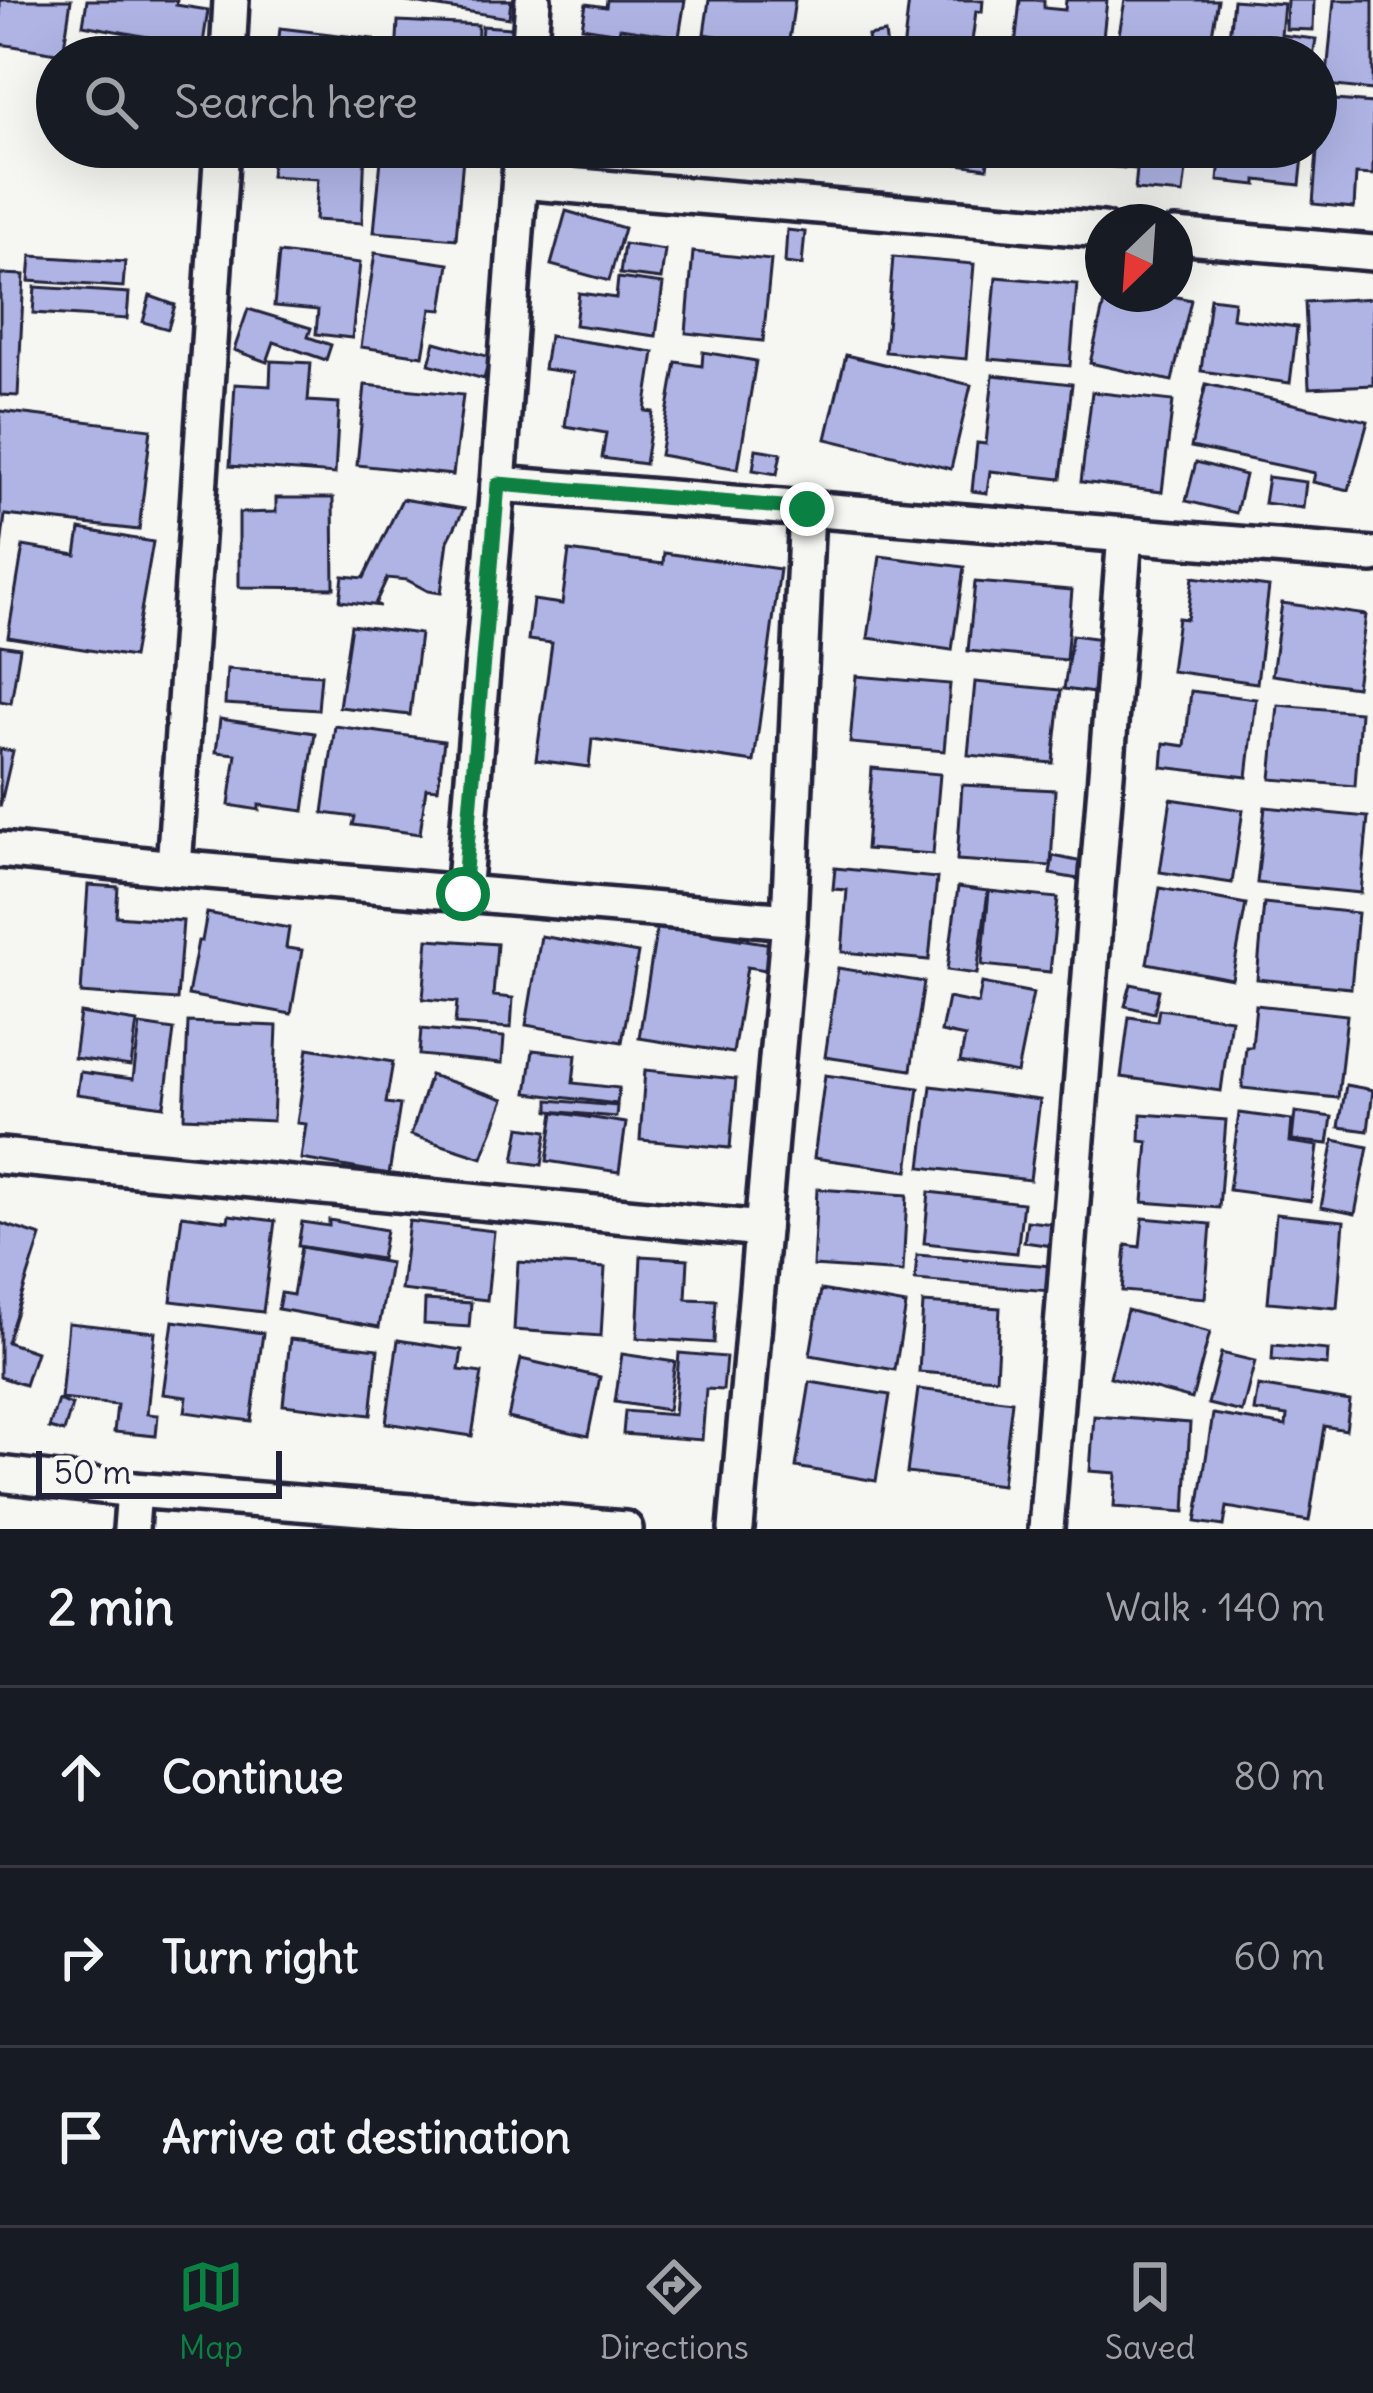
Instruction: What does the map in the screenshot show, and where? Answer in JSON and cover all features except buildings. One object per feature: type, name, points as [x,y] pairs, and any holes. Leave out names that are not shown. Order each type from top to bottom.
[{"type":"street","points":[[228,36],[231,0]]},
{"type":"street","points":[[530,36],[533,0]]},
{"type":"street","points":[[174,868],[221,168]]},
{"type":"street","points":[[463,894],[521,168]]},
{"type":"street","points":[[520,181],[1085,228]]},
{"type":"street","points":[[1193,238],[1373,253]]},
{"type":"street","points":[[498,484],[1373,555]]},
{"type":"street","points":[[736,1529],[789,921],[807,509]]},
{"type":"street","points":[[1046,1529],[1125,535]]},
{"type":"street","points":[[0,850],[789,921]]},
{"type":"street","points":[[0,1156],[762,1229]]},
{"type":"street","points":[[0,1474],[409,1520],[625,1529]]},
{"type":"street","points":[[131,1529],[134,1490]]},
{"type":"route","points":[[463,894],[498,484],[807,509]]}]
